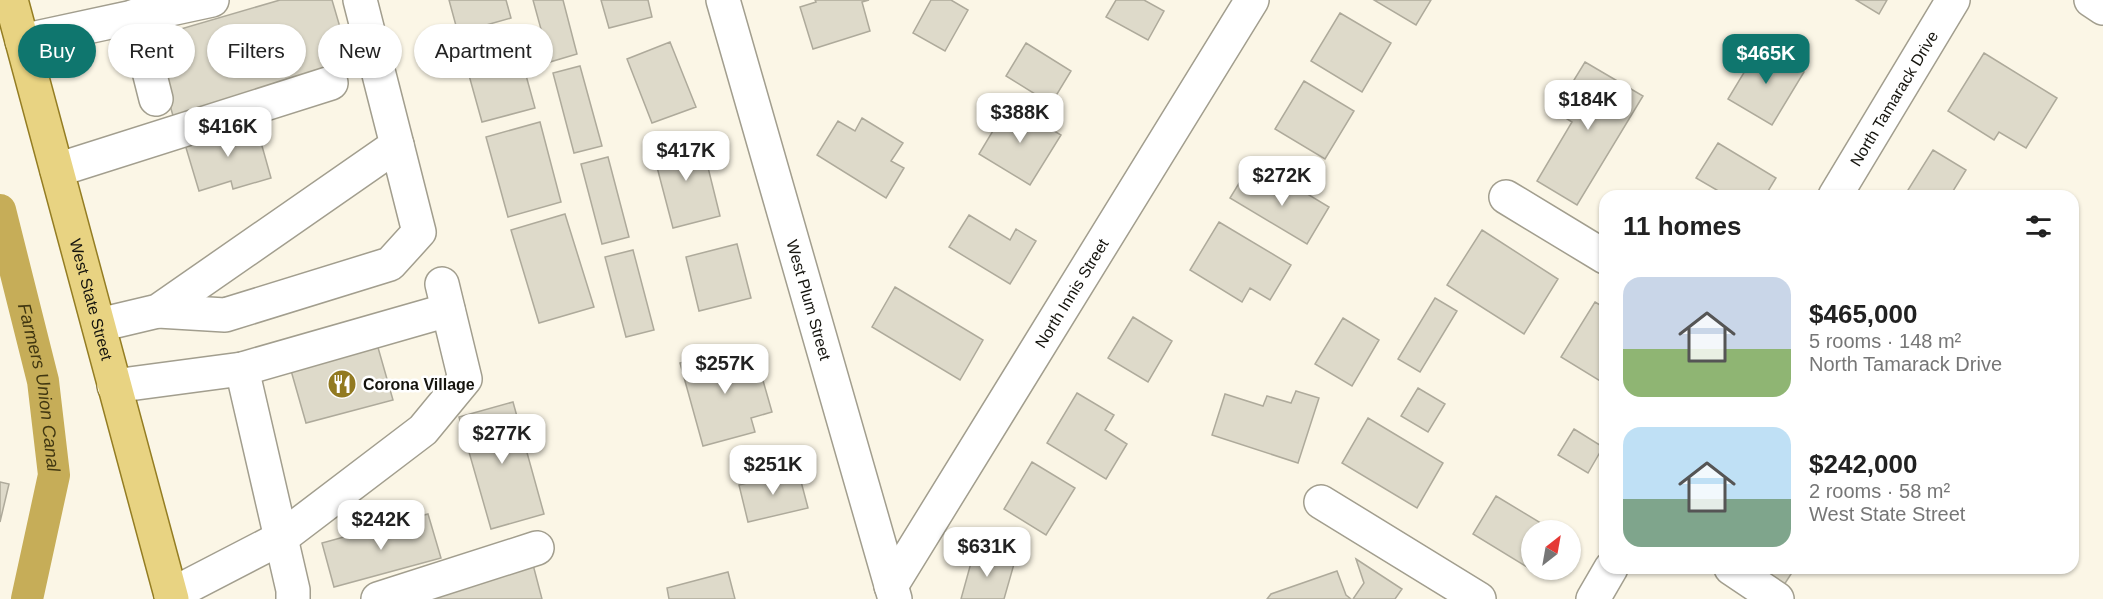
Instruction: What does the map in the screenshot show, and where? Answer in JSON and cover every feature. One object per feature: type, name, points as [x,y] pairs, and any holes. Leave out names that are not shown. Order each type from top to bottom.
[{"type":"main road","name":"West State Street","points":[[11,0],[18,26]]},
{"type":"main road","name":"West State Street","points":[[32,78],[172,597]]},
{"type":"street","points":[[96,25],[212,0]]},
{"type":"street","points":[[99,325],[158,311],[225,315],[390,264],[419,232],[360,0]]},
{"type":"street","name":"West Plum Street","points":[[723,0],[893,592]]},
{"type":"street","name":"North Innis Street","points":[[893,592],[1252,0]]},
{"type":"street","name":"North Tamarack Drive","points":[[1839,190],[1953,0]]},
{"type":"street","points":[[2091,0],[2103,8]]},
{"type":"street","points":[[135,16],[156,99]]},
{"type":"street","points":[[57,170],[332,83]]},
{"type":"street","points":[[158,311],[397,145]]},
{"type":"street","points":[[1506,197],[1599,253]]},
{"type":"street","points":[[114,386],[242,369],[445,297],[465,379],[423,430],[281,538],[172,597]]},
{"type":"street","points":[[242,369],[293,599]]},
{"type":"street","points":[[1321,502],[1479,599]]},
{"type":"street","points":[[378,599],[537,548]]},
{"type":"street","points":[[1593,599],[1608,574]]},
{"type":"street","points":[[1740,574],[1777,599]]},
{"type":"building","points":[[280,0],[332,0],[339,24],[318,24],[318,78],[174,119],[162,78],[195,78],[195,25]]},
{"type":"building","points":[[449,0],[506,0],[511,18],[490,24],[456,24]]},
{"type":"building","points":[[533,0],[563,0],[577,54],[553,61],[553,24],[540,24]]},
{"type":"building","points":[[601,0],[648,0],[652,17],[609,28]]},
{"type":"building","points":[[815,0],[869,0],[862,2],[870,31],[813,49],[800,7],[816,2]]},
{"type":"building","points":[[931,0],[951,0],[968,10],[945,51],[913,33]]},
{"type":"building","points":[[1116,0],[1144,0],[1164,11],[1148,40],[1106,17]]},
{"type":"building","points":[[1374,0],[1431,0],[1416,25]]},
{"type":"building","points":[[1856,0],[1887,0],[1879,14]]},
{"type":"building","points":[[1340,13],[1391,43],[1362,92],[1311,61]]},
{"type":"building","points":[[670,42],[696,107],[652,123],[627,59]]},
{"type":"building","points":[[1026,43],[1071,71],[1051,104],[1006,76]]},
{"type":"building","points":[[1760,46],[1804,72],[1772,125],[1728,99]]},
{"type":"building","points":[[1984,53],[2057,98],[2026,148],[1999,132],[1994,140],[1948,111]]},
{"type":"building","points":[[1585,62],[1643,96],[1577,205],[1537,181],[1572,122],[1555,111]]},
{"type":"building","points":[[580,66],[602,146],[574,153],[553,73]]},
{"type":"building","points":[[470,78],[527,78],[535,108],[482,122]]},
{"type":"building","points":[[1304,81],[1354,111],[1325,159],[1275,129]]},
{"type":"building","points":[[1009,104],[1061,135],[1030,185],[979,154]]},
{"type":"building","points":[[862,118],[903,143],[891,161],[904,168],[886,198],[817,155],[838,121],[855,131]]},
{"type":"building","points":[[255,121],[271,178],[233,189],[231,181],[199,191],[184,141]]},
{"type":"building","points":[[540,122],[561,202],[508,217],[486,137]]},
{"type":"building","points":[[700,135],[720,216],[673,228],[652,148]]},
{"type":"building","points":[[1718,143],[1776,178],[1769,190],[1717,190],[1696,178]]},
{"type":"building","points":[[1933,150],[1966,170],[1954,190],[1908,190]]},
{"type":"building","points":[[608,157],[629,237],[602,244],[581,164]]},
{"type":"building","points":[[1244,175],[1273,192],[1281,178],[1329,207],[1307,244],[1230,198]]},
{"type":"building","points":[[565,214],[594,307],[539,323],[511,230]]},
{"type":"building","points":[[969,215],[1010,240],[1016,229],[1036,241],[1010,284],[949,247]]},
{"type":"building","points":[[1219,222],[1291,265],[1270,300],[1250,288],[1242,302],[1190,270]]},
{"type":"building","points":[[1482,230],[1558,279],[1524,334],[1447,285]]},
{"type":"building","points":[[737,244],[751,298],[699,311],[686,257]]},
{"type":"building","points":[[633,250],[654,330],[626,337],[605,257]]},
{"type":"building","points":[[895,287],[983,340],[960,380],[872,327]]},
{"type":"building","points":[[1435,298],[1457,311],[1420,372],[1398,359]]},
{"type":"building","points":[[1595,302],[1599,304],[1599,380],[1561,357]]},
{"type":"building","points":[[1133,317],[1172,341],[1148,382],[1108,358]]},
{"type":"building","points":[[1343,318],[1379,340],[1352,386],[1315,364]]},
{"type":"building","name":"Corona Village","points":[[377,344],[393,400],[306,423],[290,367]]},
{"type":"building","points":[[731,349],[735,363],[756,356],[772,412],[751,418],[755,432],[703,446],[680,363]]},
{"type":"building","points":[[1418,388],[1445,404],[1428,432],[1401,416]]},
{"type":"building","points":[[1296,391],[1319,398],[1298,463],[1212,435],[1225,394],[1263,406],[1267,396],[1291,403]]},
{"type":"building","points":[[1077,393],[1114,415],[1105,430],[1127,444],[1106,479],[1047,443]]},
{"type":"building","points":[[513,402],[544,514],[491,529],[459,417]]},
{"type":"building","points":[[1368,418],[1443,463],[1417,508],[1342,463]]},
{"type":"building","points":[[1574,429],[1599,445],[1599,454],[1588,473],[1558,455]]},
{"type":"building","points":[[1032,462],[1075,488],[1046,535],[1004,509]]},
{"type":"building","points":[[798,470],[808,508],[748,522],[739,485]]},
{"type":"building","points":[[0,482],[9,484],[0,522]]},
{"type":"building","points":[[1496,496],[1536,520],[1521,520],[1521,563],[1473,534]]},
{"type":"building","points":[[428,514],[441,558],[334,587],[322,543]]},
{"type":"building","points":[[974,552],[1014,564],[1004,599],[961,599]]},
{"type":"building","points":[[531,557],[542,599],[392,599]]},
{"type":"building","points":[[1356,559],[1402,589],[1395,599],[1353,599],[1364,583]]},
{"type":"building","points":[[1337,571],[1346,595],[1351,599],[1267,599],[1271,594]]},
{"type":"building","points":[[728,572],[735,599],[669,599],[667,588]]},
{"type":"building","points":[[1760,574],[1791,574],[1782,588]]},
{"type":"waterway","name":"Farmers Union Canal","points":[[0,210],[43,381],[54,475],[27,599]]},
{"type":"place","name":"Corona Village","points":[[342,384]]}]
